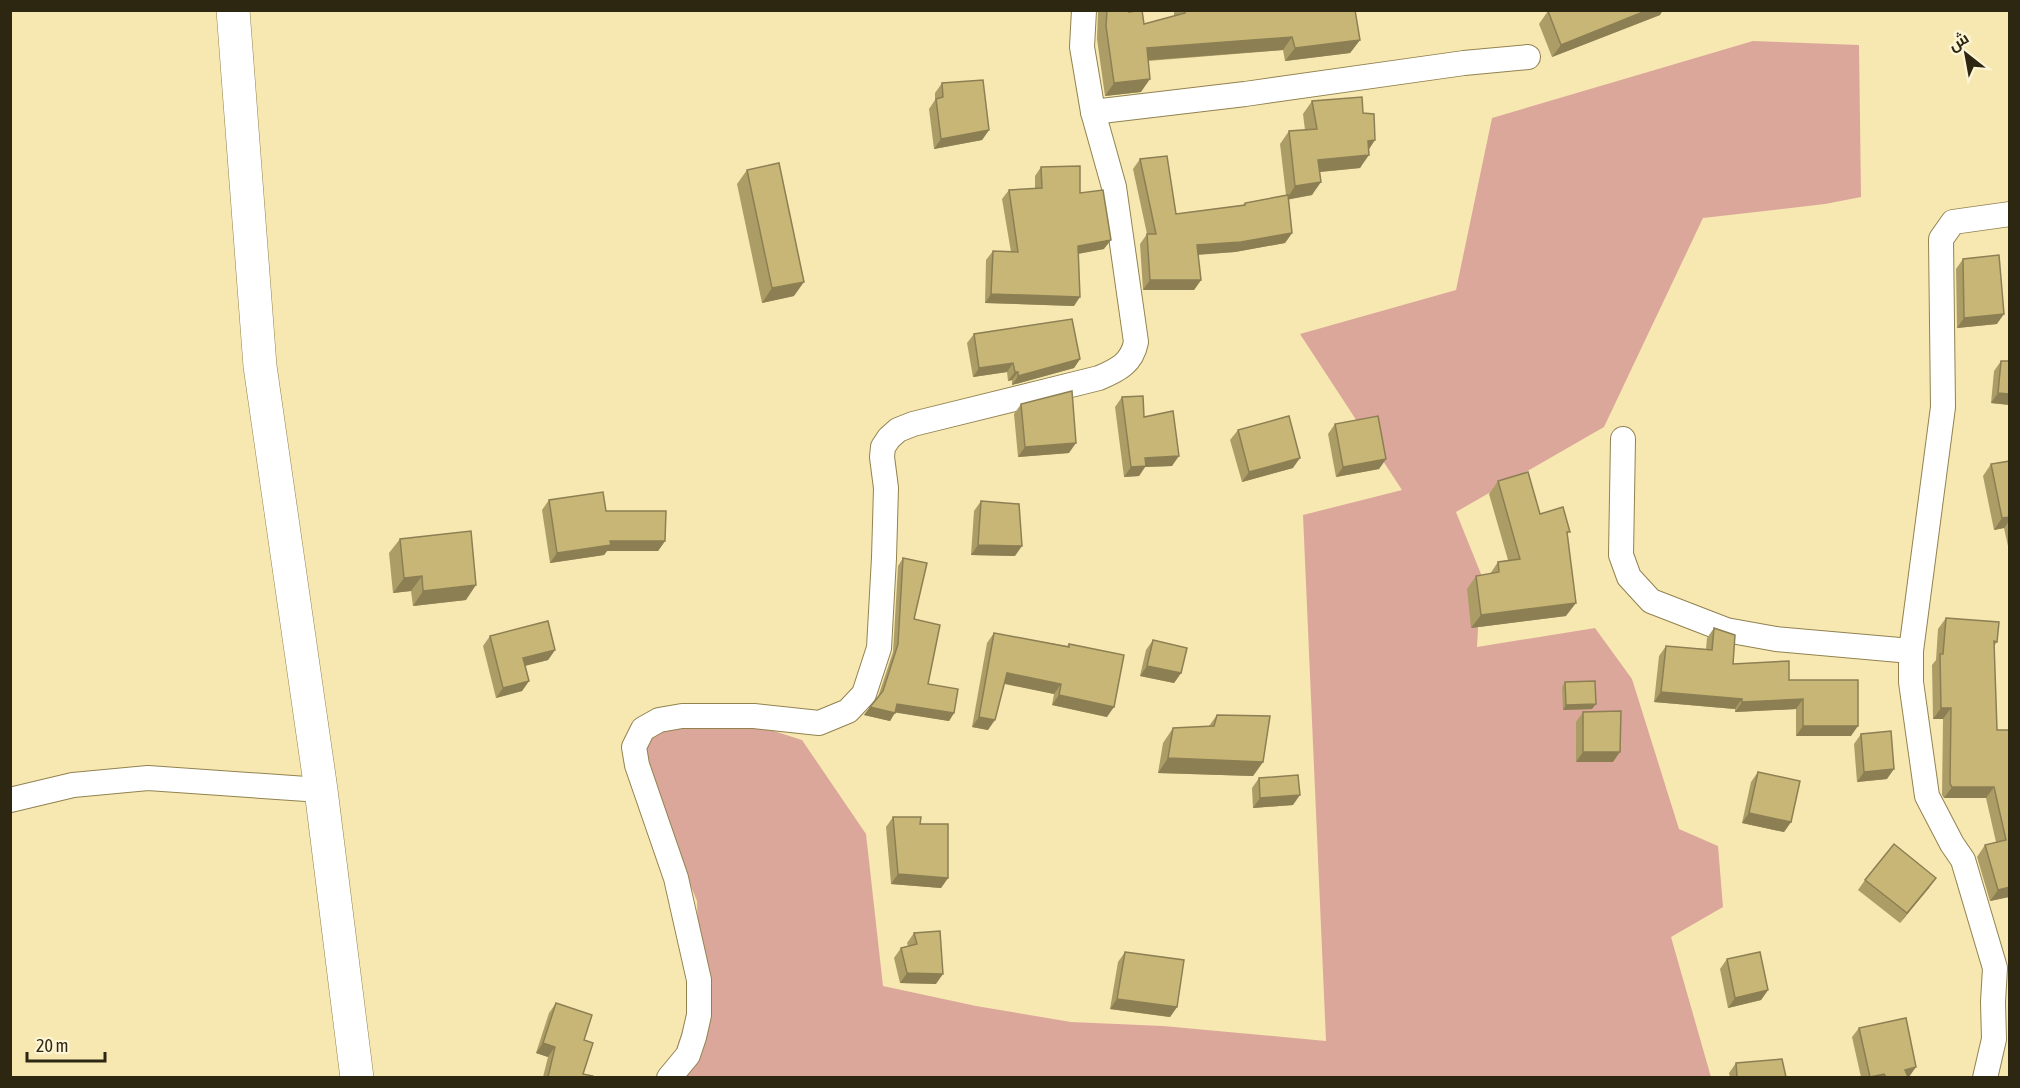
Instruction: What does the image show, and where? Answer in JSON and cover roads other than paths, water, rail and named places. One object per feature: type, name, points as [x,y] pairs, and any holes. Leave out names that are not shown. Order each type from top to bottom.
[{"type":"street","points":[[232,10],[260,366],[321,790],[357,1077]]},
{"type":"street","points":[[669,1077],[688,1055],[694,1037],[699,1015],[699,980],[676,878],[637,765],[634,747],[643,729],[659,720],[682,716],[754,716],[819,723],[848,711],[864,694],[879,648],[886,488],[882,457],[889,438],[898,430],[913,424],[1099,378],[1114,372],[1133,355],[1136,342],[1114,187],[1093,112],[1082,47],[1084,10]]},
{"type":"street","points":[[1093,112],[1245,94],[1464,63],[1528,57]]},
{"type":"street","points":[[1985,1077],[1994,1039],[1995,968],[1963,860],[1927,796],[1911,682],[1911,651],[1943,407],[1941,239],[1953,222],[2010,214]]},
{"type":"street","points":[[1623,440],[1621,555],[1629,577],[1651,601],[1716,626],[1776,639],[1911,651]]},
{"type":"street","points":[[10,800],[73,785],[148,778],[321,790]]}]
